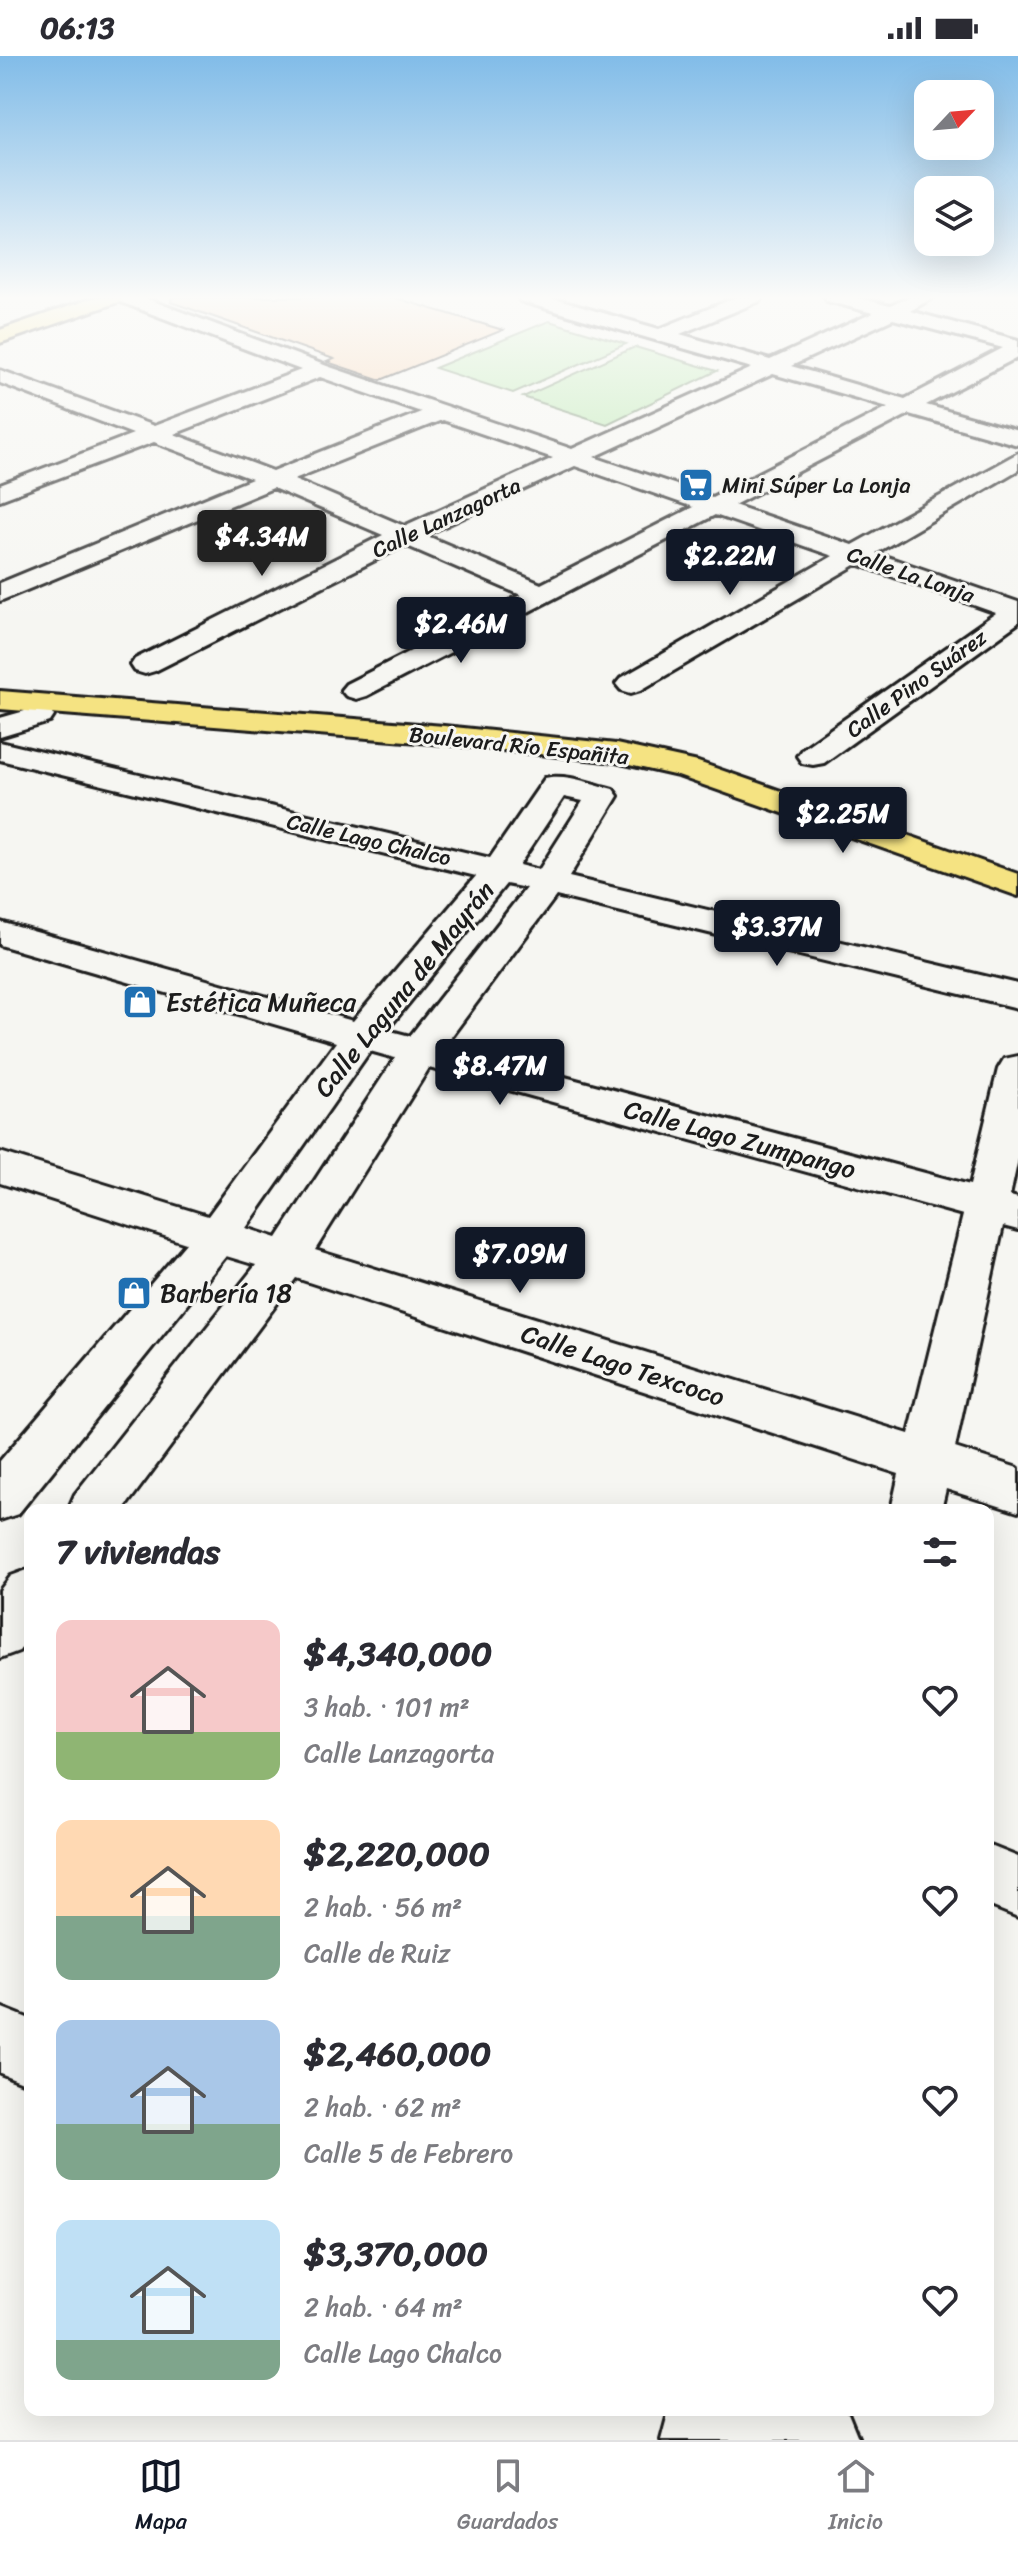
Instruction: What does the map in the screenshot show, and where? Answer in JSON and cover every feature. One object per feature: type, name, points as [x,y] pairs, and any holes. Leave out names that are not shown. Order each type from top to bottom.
[{"type":"main road","name":"Boulevard Río Españita","points":[[0,679],[633,732],[1018,856]]},
{"type":"main road","name":"Boulevard Río Españita","points":[[0,700],[444,735],[616,753],[687,769],[1018,886]]},
{"type":"street","points":[[87,408],[273,479],[542,594]]},
{"type":"street","points":[[0,493],[216,408]]},
{"type":"street","name":"Calle La Lonja","points":[[431,408],[1018,610]]},
{"type":"street","name":"Calle Lanzagorta","points":[[145,665],[402,536],[681,408]]},
{"type":"street","points":[[356,690],[903,408]]},
{"type":"street","points":[[915,408],[1018,438]]},
{"type":"street","points":[[0,593],[442,412]]},
{"type":"street","points":[[631,684],[1018,460]]},
{"type":"street","name":"Calle Pino Suárez","points":[[813,756],[1018,610]]},
{"type":"street","points":[[0,728],[39,716]]},
{"type":"street","name":"Calle Lago Chalco","points":[[0,751],[1018,996]]},
{"type":"street","name":"Calle Laguna de Mayrán","points":[[0,1498],[217,1236],[361,1036],[499,870],[556,785],[602,796],[549,882],[419,1052],[287,1258],[98,1504]]},
{"type":"street","name":"Calle Lago Zumpango","points":[[0,933],[361,1036],[1002,1210]]},
{"type":"street","points":[[917,1504],[927,1461],[1002,1210],[1018,1069]]},
{"type":"street","name":"Calle Lago Texcoco","points":[[0,1167],[1018,1490]]},
{"type":"street","points":[[0,1498],[24,1507]]},
{"type":"street","points":[[0,1633],[24,1601]]},
{"type":"street","points":[[994,1877],[1018,1887]]},
{"type":"street","points":[[0,2039],[24,2050]]},
{"type":"street","points":[[699,2440],[705,2416]]},
{"type":"street","points":[[771,2416],[821,2440]]},
{"type":"green space","points":[[558,408],[640,408],[607,424]]},
{"type":"place","name":"Mini Súper La Lonja","points":[[696,485]]},
{"type":"place","name":"Estética Muñeca","points":[[140,1002]]},
{"type":"place","name":"Barbería 18","points":[[134,1293]]}]
